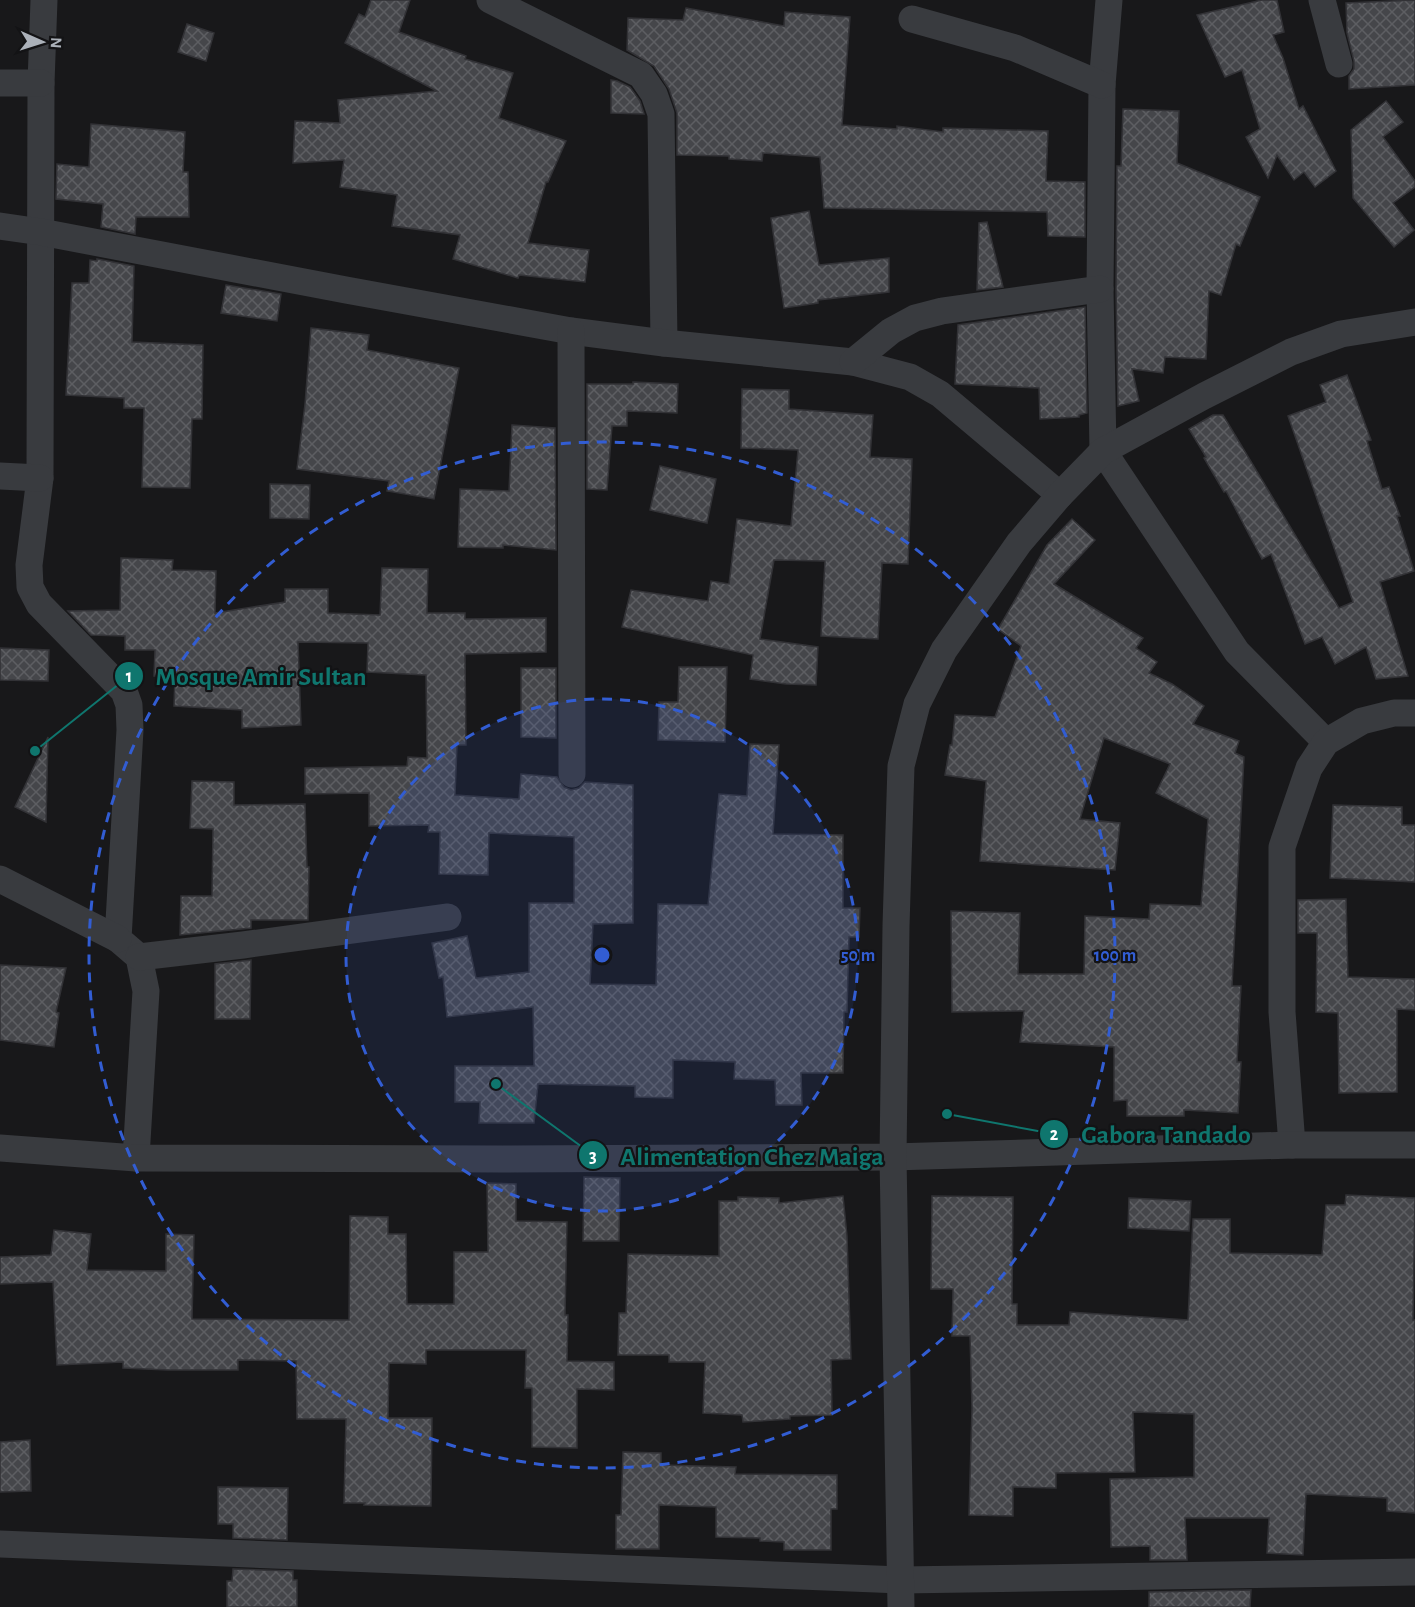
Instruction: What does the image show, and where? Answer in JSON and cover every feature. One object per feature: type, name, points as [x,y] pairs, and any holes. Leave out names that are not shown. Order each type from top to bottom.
[{"type":"street","points":[[44,0],[40,478],[29,565],[30,587],[39,604],[124,691],[129,705],[130,730],[118,939]]},
{"type":"street","points":[[490,0],[640,75],[654,94],[661,114],[664,343]]},
{"type":"street","points":[[1109,0],[1102,85],[1100,289],[1103,451],[1237,652],[1326,742]]},
{"type":"street","points":[[1322,0],[1339,63]]},
{"type":"street","points":[[912,19],[1015,48],[1102,85]]},
{"type":"street","points":[[0,83],[42,83]]},
{"type":"street","points":[[0,226],[571,331],[853,362],[910,377],[940,394],[1060,495]]},
{"type":"street","points":[[853,362],[891,331],[915,318],[942,311],[1100,289]]},
{"type":"street","points":[[901,1607],[893,1157],[896,926],[901,766],[916,704],[944,650],[1019,543],[1060,495],[1103,451],[1291,352],[1341,334],[1415,322]]},
{"type":"street","points":[[571,331],[572,774]]},
{"type":"street","points":[[0,476],[40,478]]},
{"type":"street","points":[[1292,1145],[1281,1012],[1282,847],[1309,768],[1326,742],[1362,721],[1394,713],[1415,713]]},
{"type":"street","points":[[0,879],[118,939],[139,957],[146,991],[136,1158]]},
{"type":"street","points":[[139,957],[448,917]]},
{"type":"street","points":[[0,1148],[136,1158],[893,1157],[1292,1145],[1415,1145]]},
{"type":"street","points":[[0,1544],[901,1580],[1415,1572]]},
{"type":"building","points":[[371,0],[410,0],[399,32],[466,56],[465,59],[513,73],[499,118],[566,141],[546,182],[528,243],[589,250],[585,282],[519,275],[518,278],[453,259],[460,235],[392,226],[397,195],[340,187],[344,160],[293,163],[295,121],[340,123],[338,100],[437,91],[345,43],[359,14],[365,17]]},
{"type":"building","points":[[1262,0],[1277,0],[1284,32],[1273,35],[1283,58],[1299,109],[1303,106],[1336,171],[1315,187],[1304,172],[1294,180],[1277,155],[1268,178],[1246,137],[1260,129],[1242,70],[1225,77],[1197,15]]},
{"type":"building","points":[[1415,0],[1415,85],[1349,89],[1349,76],[1354,69],[1354,61],[1347,33],[1346,3]]},
{"type":"building","points":[[686,8],[784,26],[785,12],[850,17],[842,125],[897,129],[897,126],[943,132],[943,128],[1048,131],[1046,181],[1085,182],[1085,237],[1048,236],[1047,212],[824,208],[820,157],[763,153],[762,161],[729,159],[729,156],[677,155],[677,113],[669,89],[654,66],[627,50],[628,18],[683,20]]},
{"type":"building","points":[[187,24],[214,33],[206,61],[178,52]]},
{"type":"building","points":[[611,80],[630,87],[640,101],[644,114],[611,113]]},
{"type":"building","points":[[1386,101],[1403,122],[1383,137],[1415,181],[1415,187],[1393,203],[1414,230],[1394,247],[1353,198],[1351,130]]},
{"type":"building","points":[[1123,109],[1179,111],[1177,163],[1260,197],[1240,246],[1236,244],[1221,295],[1209,291],[1206,359],[1165,357],[1163,373],[1132,369],[1139,401],[1118,406],[1117,166],[1121,166]]},
{"type":"building","points":[[91,124],[185,132],[183,172],[188,172],[189,217],[136,217],[135,234],[101,227],[103,204],[56,199],[57,164],[89,167]]},
{"type":"building","points":[[809,211],[819,265],[889,258],[889,292],[818,300],[818,303],[784,308],[771,218]]},
{"type":"building","points":[[987,222],[1003,287],[977,290],[979,223]]},
{"type":"building","points":[[97,259],[134,266],[132,342],[203,345],[202,419],[192,419],[190,488],[142,487],[144,408],[124,408],[124,398],[66,395],[72,283],[89,283],[90,260],[97,261]]},
{"type":"building","points":[[226,285],[281,294],[277,321],[221,313]]},
{"type":"building","points":[[1085,307],[1087,413],[1079,417],[1040,419],[1039,388],[955,384],[958,325]]},
{"type":"building","points":[[311,328],[369,335],[367,350],[459,368],[434,499],[387,491],[389,481],[297,469]]},
{"type":"building","points":[[1347,375],[1371,440],[1367,441],[1382,489],[1389,487],[1400,516],[1397,516],[1414,571],[1380,582],[1408,676],[1376,679],[1366,647],[1335,664],[1322,637],[1305,644],[1271,554],[1262,559],[1226,491],[1224,492],[1189,429],[1213,415],[1223,415],[1339,608],[1353,602],[1288,416],[1326,402],[1320,385]]},
{"type":"building","points":[[633,382],[678,384],[677,413],[627,411],[627,426],[612,426],[607,490],[587,489],[587,384],[633,384]]},
{"type":"building","points":[[742,389],[789,390],[789,409],[873,415],[870,457],[912,459],[908,564],[882,563],[878,639],[821,636],[825,561],[774,560],[760,639],[818,647],[816,685],[750,679],[753,655],[622,627],[631,590],[708,601],[711,581],[729,584],[737,519],[791,526],[798,450],[741,448]]},
{"type":"building","points":[[512,425],[555,428],[556,550],[503,545],[503,548],[458,547],[460,489],[509,491]]},
{"type":"building","points":[[660,466],[716,479],[707,523],[650,510]]},
{"type":"building","points":[[270,484],[310,485],[309,519],[270,518]]},
{"type":"building","points":[[1072,519],[1095,540],[1054,584],[1143,638],[1136,648],[1157,662],[1149,673],[1172,684],[1204,706],[1193,724],[1239,741],[1235,753],[1244,757],[1232,986],[1241,986],[1237,1062],[1241,1062],[1238,1113],[1184,1110],[1184,1116],[1127,1116],[1127,1100],[1114,1101],[1114,1047],[1020,1042],[1024,1011],[952,1012],[951,911],[1020,913],[1018,974],[1084,974],[1085,916],[1149,919],[1150,904],[1201,906],[1208,819],[1156,793],[1170,764],[1104,738],[1080,819],[1120,823],[1115,870],[980,861],[986,781],[945,775],[950,745],[952,745],[955,715],[995,717],[1021,646],[998,629],[1047,545]]},
{"type":"building","points":[[121,558],[173,560],[172,570],[216,571],[215,613],[285,602],[285,589],[328,589],[328,613],[380,615],[382,568],[428,569],[427,613],[465,613],[465,619],[546,618],[546,652],[465,654],[466,745],[457,745],[455,795],[519,799],[521,774],[557,777],[564,787],[571,790],[579,788],[585,782],[633,785],[633,923],[593,924],[590,984],[656,985],[658,904],[708,905],[719,794],[747,796],[750,744],[779,745],[773,834],[843,835],[843,908],[860,908],[859,937],[849,937],[843,1073],[801,1073],[802,1105],[776,1105],[775,1080],[734,1079],[735,1062],[673,1060],[673,1098],[635,1097],[635,1086],[538,1084],[534,1123],[479,1123],[480,1102],[455,1102],[455,1066],[534,1066],[533,1007],[447,1017],[443,977],[439,978],[432,943],[467,936],[476,978],[529,972],[529,903],[574,903],[574,837],[489,833],[488,875],[439,874],[440,832],[428,832],[429,825],[369,826],[369,793],[305,794],[305,768],[407,766],[408,757],[427,758],[426,675],[367,672],[368,643],[298,642],[301,725],[242,728],[242,710],[174,706],[175,676],[154,676],[155,650],[125,650],[125,636],[91,635],[68,611],[120,610]]},
{"type":"building","points":[[0,648],[49,650],[48,681],[0,680]]},
{"type":"building","points":[[679,667],[727,667],[725,742],[658,740],[659,702],[678,702]]},
{"type":"building","points":[[521,668],[556,668],[556,738],[521,737]]},
{"type":"building","points":[[48,737],[46,822],[15,807]]},
{"type":"building","points":[[192,781],[234,782],[234,805],[305,804],[307,867],[309,867],[308,920],[251,920],[251,928],[180,935],[181,896],[212,896],[213,829],[190,828]]},
{"type":"building","points":[[1333,805],[1402,807],[1402,825],[1415,825],[1415,882],[1330,878]]},
{"type":"building","points":[[1346,899],[1348,977],[1415,979],[1415,1010],[1397,1009],[1397,1092],[1339,1093],[1338,1013],[1316,1012],[1317,933],[1298,933],[1298,900]]},
{"type":"building","points":[[251,960],[250,1019],[215,1019],[215,964]]},
{"type":"building","points":[[0,965],[66,968],[56,1012],[59,1013],[54,1047],[0,1040]]},
{"type":"building","points":[[584,1177],[620,1178],[619,1241],[583,1241]]},
{"type":"building","points":[[487,1183],[516,1184],[516,1221],[567,1222],[565,1315],[568,1315],[567,1361],[614,1362],[614,1390],[577,1389],[577,1448],[532,1447],[532,1388],[525,1388],[526,1350],[426,1350],[426,1364],[389,1363],[388,1418],[432,1418],[431,1506],[344,1503],[346,1419],[297,1419],[296,1361],[238,1360],[238,1370],[123,1368],[123,1362],[57,1365],[53,1282],[0,1284],[0,1257],[51,1255],[54,1230],[91,1234],[87,1270],[166,1271],[166,1234],[194,1235],[192,1319],[349,1320],[350,1216],[388,1217],[388,1234],[406,1234],[407,1304],[454,1304],[454,1252],[488,1252]]},
{"type":"building","points":[[1346,1195],[1415,1198],[1413,1320],[1415,1320],[1415,1513],[1387,1511],[1387,1498],[1306,1494],[1303,1555],[1267,1553],[1269,1518],[1185,1518],[1187,1560],[1150,1560],[1150,1546],[1111,1547],[1110,1479],[1194,1477],[1194,1414],[1133,1412],[1135,1472],[1056,1473],[1056,1488],[1013,1487],[1013,1516],[969,1515],[972,1408],[970,1336],[952,1336],[953,1289],[931,1289],[932,1196],[1013,1197],[1012,1304],[1017,1304],[1017,1325],[1069,1325],[1070,1312],[1188,1320],[1193,1219],[1230,1219],[1230,1253],[1322,1255],[1326,1205],[1345,1205]]},
{"type":"building","points":[[843,1196],[847,1236],[851,1359],[831,1360],[832,1415],[790,1416],[790,1419],[743,1422],[742,1415],[703,1413],[705,1362],[669,1362],[669,1355],[618,1355],[619,1313],[626,1313],[628,1254],[719,1256],[719,1201],[738,1201],[738,1197],[779,1198],[779,1203]]},
{"type":"building","points":[[1129,1198],[1191,1201],[1189,1231],[1128,1228]]},
{"type":"building","points":[[30,1440],[31,1491],[0,1492],[0,1442]]},
{"type":"building","points":[[623,1452],[661,1453],[661,1465],[736,1467],[735,1474],[837,1475],[837,1509],[831,1509],[831,1550],[784,1550],[784,1542],[760,1541],[760,1538],[716,1537],[716,1507],[659,1505],[659,1549],[616,1549],[616,1515],[621,1515]]},
{"type":"building","points":[[218,1487],[288,1488],[287,1540],[233,1538],[233,1524],[218,1524]]},
{"type":"building","points":[[233,1569],[293,1571],[293,1580],[297,1580],[297,1607],[227,1607],[227,1581],[232,1581]]},
{"type":"building","points":[[1251,1590],[1250,1607],[1149,1607],[1149,1592]]},
{"type":"place","name":"Mosque Amir Sultan","points":[[35,751]]},
{"type":"place","name":"Alimentation Chez Maiga","points":[[496,1084]]},
{"type":"place","name":"Gabora Tandado","points":[[947,1114]]}]
